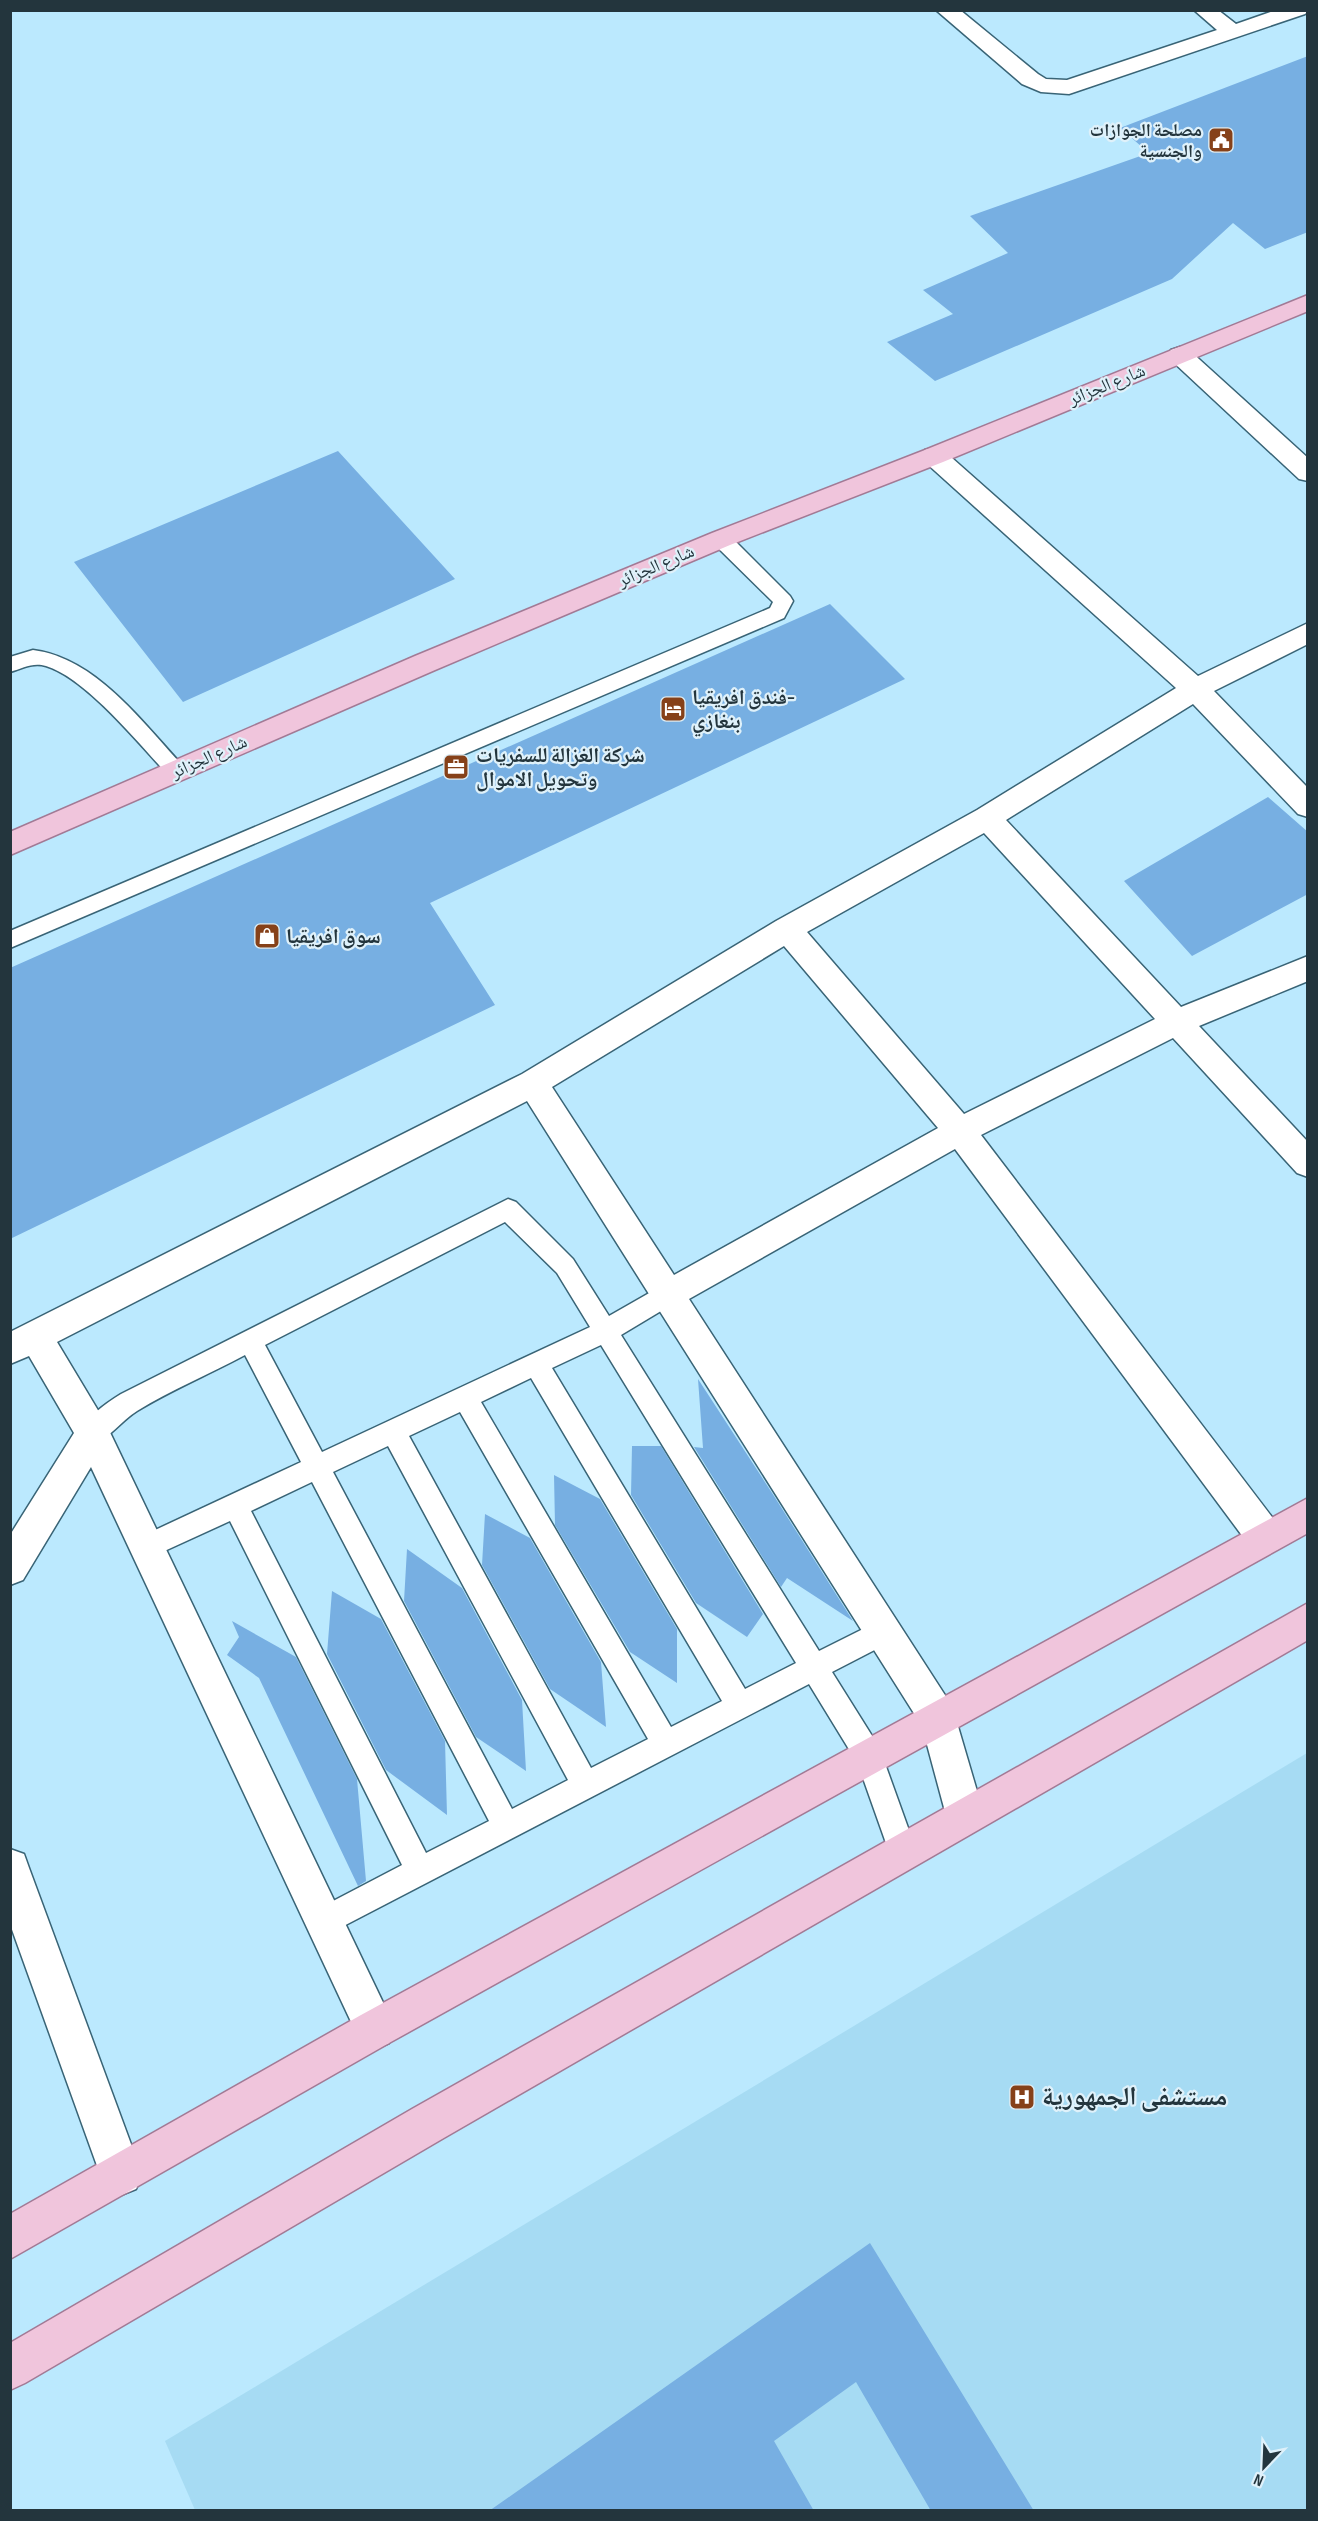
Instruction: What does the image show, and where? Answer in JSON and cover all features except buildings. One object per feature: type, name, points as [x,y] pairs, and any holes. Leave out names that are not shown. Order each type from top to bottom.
[{"type":"main road","name":"شارع الجزائر","points":[[10,844],[721,539],[934,456],[1308,302]]},
{"type":"main road","points":[[10,2238],[375,2029],[1308,1514]]},
{"type":"main road","points":[[10,2368],[902,1850],[1308,1620]]},
{"type":"street","points":[[946,10],[1030,79],[1055,87],[1069,87],[1298,10]]},
{"type":"street","points":[[1204,10],[1233,32]]},
{"type":"street","points":[[1180,355],[1308,473]]},
{"type":"street","points":[[934,456],[1194,689],[1308,806]]},
{"type":"street","points":[[375,2029],[93,1433],[23,1343],[533,1083],[787,929],[987,818],[1194,689],[1308,632]]},
{"type":"street","points":[[987,818],[1308,1164]]},
{"type":"street","points":[[787,929],[960,1131],[1265,1537]]},
{"type":"street","points":[[667,1296],[960,1131],[1177,1022],[1308,968]]},
{"type":"street","points":[[533,1083],[939,1719],[964,1815]]},
{"type":"street","points":[[10,1568],[93,1433]]},
{"type":"street","points":[[10,1868],[121,2174]]},
{"type":"lane","points":[[10,940],[777,613],[783,600],[721,539]]},
{"type":"lane","points":[[10,665],[34,657],[60,663],[84,677],[176,771]]},
{"type":"lane","points":[[93,1433],[110,1415],[130,1402],[508,1209],[566,1266],[869,1757],[902,1850]]},
{"type":"lane","points":[[147,1547],[606,1331],[667,1296]]},
{"type":"lane","points":[[250,1340],[507,1827]]},
{"type":"lane","points":[[536,1364],[740,1706]]},
{"type":"lane","points":[[465,1397],[666,1744]]},
{"type":"lane","points":[[393,1431],[586,1786]]},
{"type":"lane","points":[[235,1505],[420,1871]]},
{"type":"lane","points":[[324,1921],[883,1632]]},
{"type":"shaded area","name":"مستشفى الجمهورية","points":[[1307,1753],[1307,2510],[195,2510],[165,2441]]},
{"type":"place","name":"مصلحة الجوازات والجنسية","points":[[1221,140]]},
{"type":"place","name":"فندق افريقيا- بنغازي","points":[[673,709]]},
{"type":"place","name":"شركة الغزالة للسفريات وتحويل الاموال","points":[[456,767]]},
{"type":"place","name":"سوق افريقيا","points":[[267,936]]},
{"type":"place","name":"مستشفى الجمهورية","points":[[1022,2097]]}]
